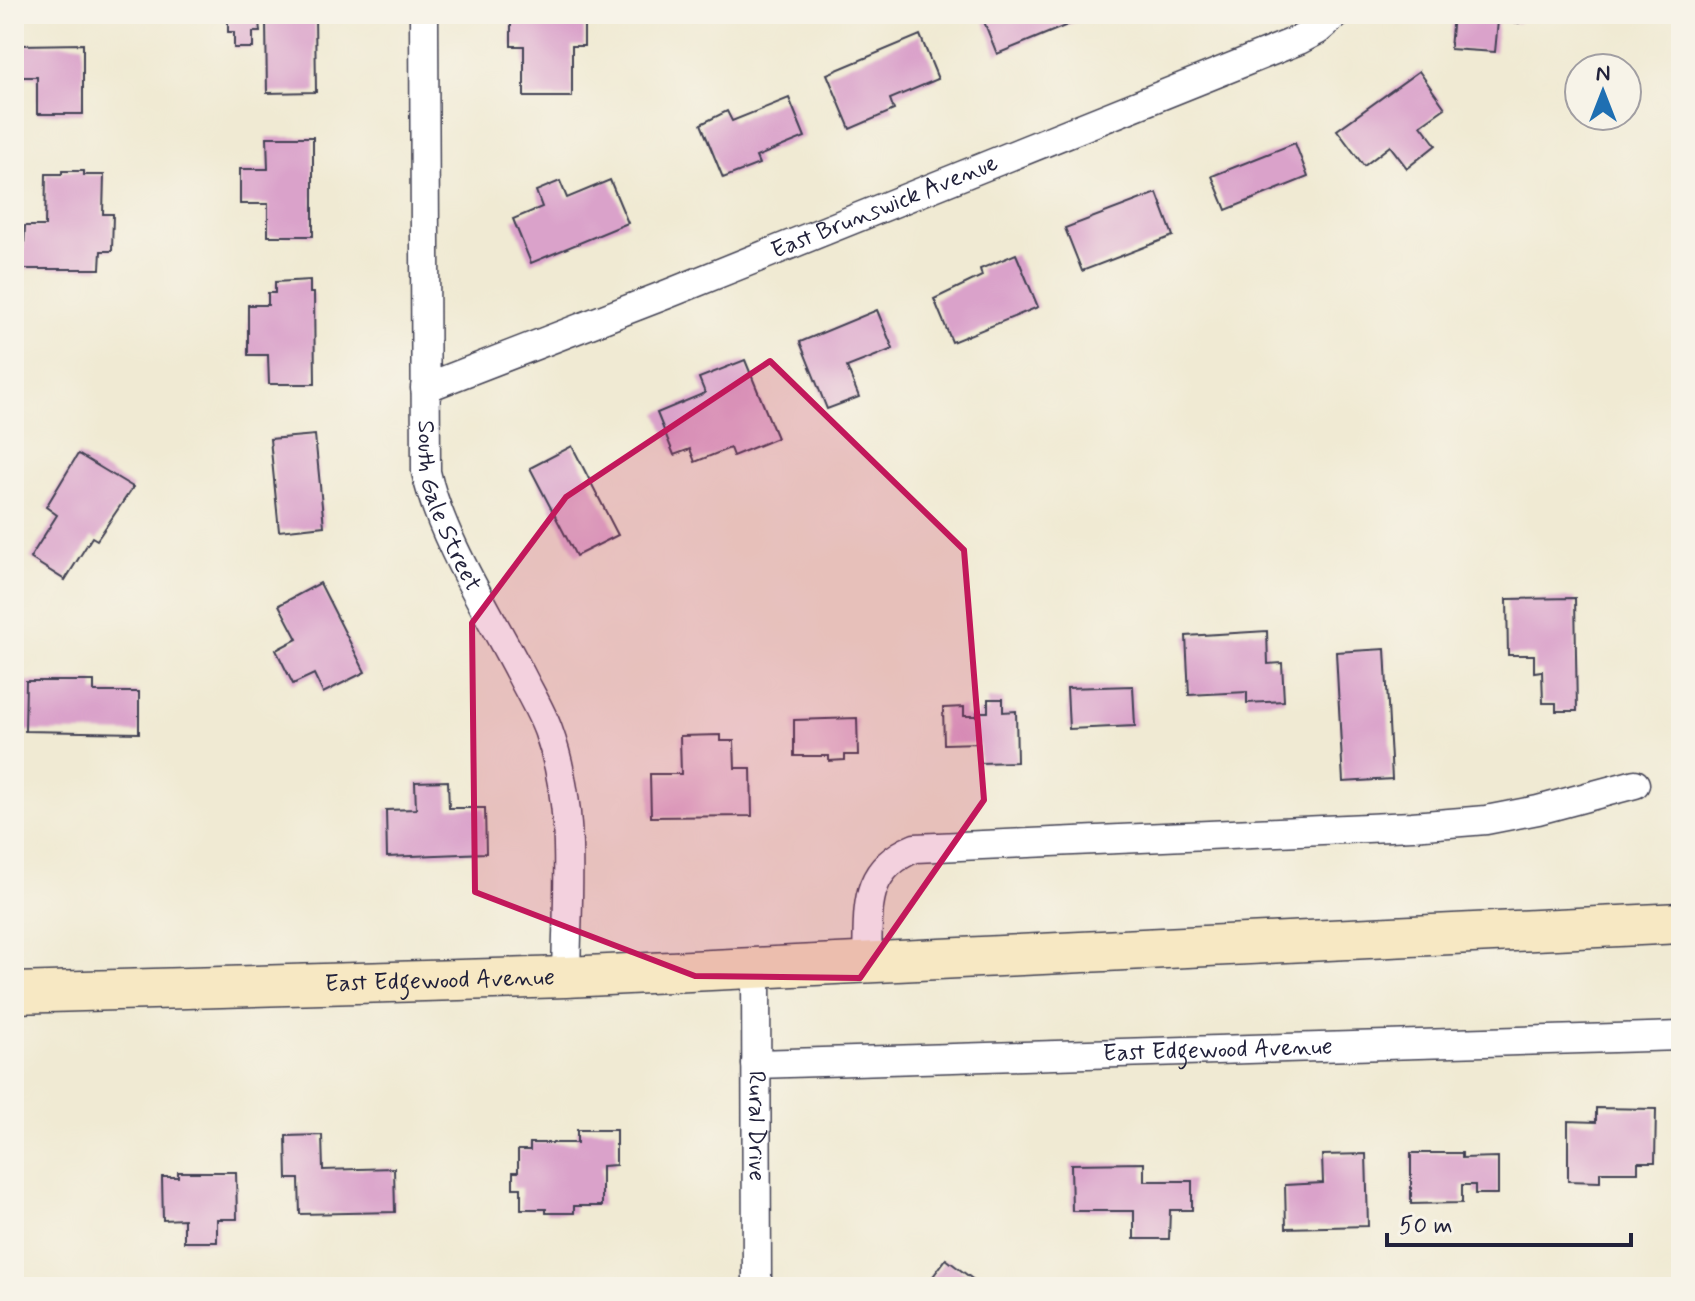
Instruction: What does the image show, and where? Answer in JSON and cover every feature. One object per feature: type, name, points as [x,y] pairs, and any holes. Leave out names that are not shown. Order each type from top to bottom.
[{"type":"main road","name":"East Edgewood Avenue","points":[[14,993],[566,977],[867,960],[1681,923]]},
{"type":"street","name":"South Gale Street","points":[[424,14],[425,454],[432,496],[445,528],[541,715],[563,781],[568,825],[566,977]]},
{"type":"street","name":"East Brunswick Avenue","points":[[425,388],[1299,40],[1318,30],[1336,14]]},
{"type":"street","points":[[867,960],[869,899],[875,879],[901,853],[915,848],[1486,820],[1538,810],[1635,784]]},
{"type":"street","name":"Rural Drive","points":[[756,966],[757,1287]]},
{"type":"street","name":"East Edgewood Avenue","points":[[756,1064],[1681,1036]]},
{"type":"highlighted area","points":[[770,361],[964,550],[984,800],[860,978],[695,976],[475,892],[472,623],[566,497]]},
{"type":"building","points":[[228,14],[315,14],[316,92],[267,93],[266,21],[259,21],[260,32],[253,32],[253,48],[234,48],[234,32],[228,32]]},
{"type":"building","points":[[511,14],[584,14],[584,46],[572,46],[572,97],[524,97],[524,46],[511,46]]},
{"type":"building","points":[[981,14],[1094,14],[997,54]]},
{"type":"building","points":[[1453,14],[1520,14],[1519,23],[1498,21],[1495,52],[1450,49]]},
{"type":"building","points":[[920,35],[938,79],[890,99],[894,110],[850,129],[827,74]]},
{"type":"building","points":[[83,44],[83,114],[37,114],[37,77],[20,77],[20,45]]},
{"type":"building","points":[[1419,71],[1445,108],[1421,125],[1436,145],[1407,168],[1390,146],[1364,166],[1337,130]]},
{"type":"building","points":[[789,98],[805,137],[756,157],[759,164],[723,178],[701,124],[727,111],[732,121]]},
{"type":"building","points":[[267,137],[313,137],[313,236],[268,236],[268,204],[240,204],[240,169],[268,169]]},
{"type":"building","points":[[1295,143],[1308,177],[1226,210],[1212,176]]},
{"type":"building","points":[[62,171],[104,175],[103,214],[113,214],[112,251],[101,251],[100,269],[23,269],[25,226],[45,226],[46,174],[62,174]]},
{"type":"building","points":[[610,180],[628,223],[531,263],[513,219],[542,207],[536,191],[560,181],[567,198]]},
{"type":"building","points":[[1157,193],[1173,236],[1082,271],[1065,228]]},
{"type":"building","points":[[1016,254],[1038,307],[952,342],[934,299],[982,276],[980,269]]},
{"type":"building","points":[[310,280],[310,293],[314,293],[315,384],[269,384],[268,355],[248,355],[248,305],[268,305],[268,293],[275,293],[275,282]]},
{"type":"building","points":[[877,310],[893,349],[847,367],[859,397],[827,409],[800,342]]},
{"type":"building","points":[[745,360],[777,438],[733,456],[730,448],[695,462],[690,449],[674,455],[657,413],[705,393],[699,378]]},
{"type":"building","points":[[315,435],[324,526],[279,531],[270,439]]},
{"type":"building","points":[[572,446],[618,535],[576,556],[530,468]]},
{"type":"building","points":[[78,454],[133,487],[97,540],[92,537],[65,580],[30,558],[57,515],[46,507]]},
{"type":"building","points":[[320,583],[365,672],[323,693],[314,674],[293,684],[276,650],[297,639],[279,605]]},
{"type":"building","points":[[1575,598],[1577,711],[1556,711],[1556,703],[1543,703],[1542,671],[1534,672],[1534,655],[1508,655],[1507,599]]},
{"type":"building","points":[[1267,631],[1268,664],[1282,663],[1284,701],[1247,703],[1247,692],[1189,695],[1186,636]]},
{"type":"building","points":[[1385,649],[1392,779],[1343,782],[1336,652]]},
{"type":"building","points":[[26,681],[94,681],[94,692],[139,692],[139,733],[25,731]]},
{"type":"building","points":[[1133,686],[1135,726],[1069,729],[1067,688]]},
{"type":"building","points":[[988,699],[1003,699],[1003,712],[1016,711],[1017,762],[980,763],[979,743],[944,744],[943,708],[964,707],[964,716],[977,716],[977,712],[988,712]]},
{"type":"building","points":[[857,718],[858,755],[845,755],[845,760],[829,761],[829,756],[794,756],[794,720]]},
{"type":"building","points":[[720,735],[720,741],[734,741],[735,768],[751,768],[752,816],[651,817],[650,774],[681,774],[680,736]]},
{"type":"building","points":[[448,781],[449,808],[485,808],[486,853],[387,857],[386,810],[416,809],[415,782]]},
{"type":"building","points":[[1596,1108],[1656,1109],[1655,1162],[1638,1162],[1638,1172],[1600,1172],[1600,1182],[1568,1181],[1568,1121],[1596,1122]]},
{"type":"building","points":[[577,1130],[616,1130],[616,1165],[602,1166],[602,1206],[574,1206],[574,1213],[521,1209],[521,1188],[513,1188],[513,1172],[518,1172],[518,1150],[530,1150],[530,1143],[577,1143]]},
{"type":"building","points":[[322,1135],[323,1170],[394,1168],[395,1212],[300,1214],[299,1179],[287,1179],[286,1136]]},
{"type":"building","points":[[1411,1153],[1462,1153],[1462,1158],[1498,1157],[1498,1194],[1475,1194],[1475,1185],[1462,1185],[1462,1203],[1411,1204]]},
{"type":"building","points":[[1366,1154],[1368,1226],[1286,1228],[1285,1185],[1323,1183],[1322,1155]]},
{"type":"building","points":[[1144,1163],[1144,1181],[1192,1181],[1192,1210],[1170,1210],[1169,1239],[1134,1239],[1134,1211],[1072,1211],[1071,1164]]},
{"type":"building","points":[[178,1172],[236,1172],[237,1219],[217,1219],[217,1242],[184,1242],[184,1219],[163,1220],[162,1177],[178,1177]]},
{"type":"building","points":[[946,1259],[983,1287],[925,1287]]}]
